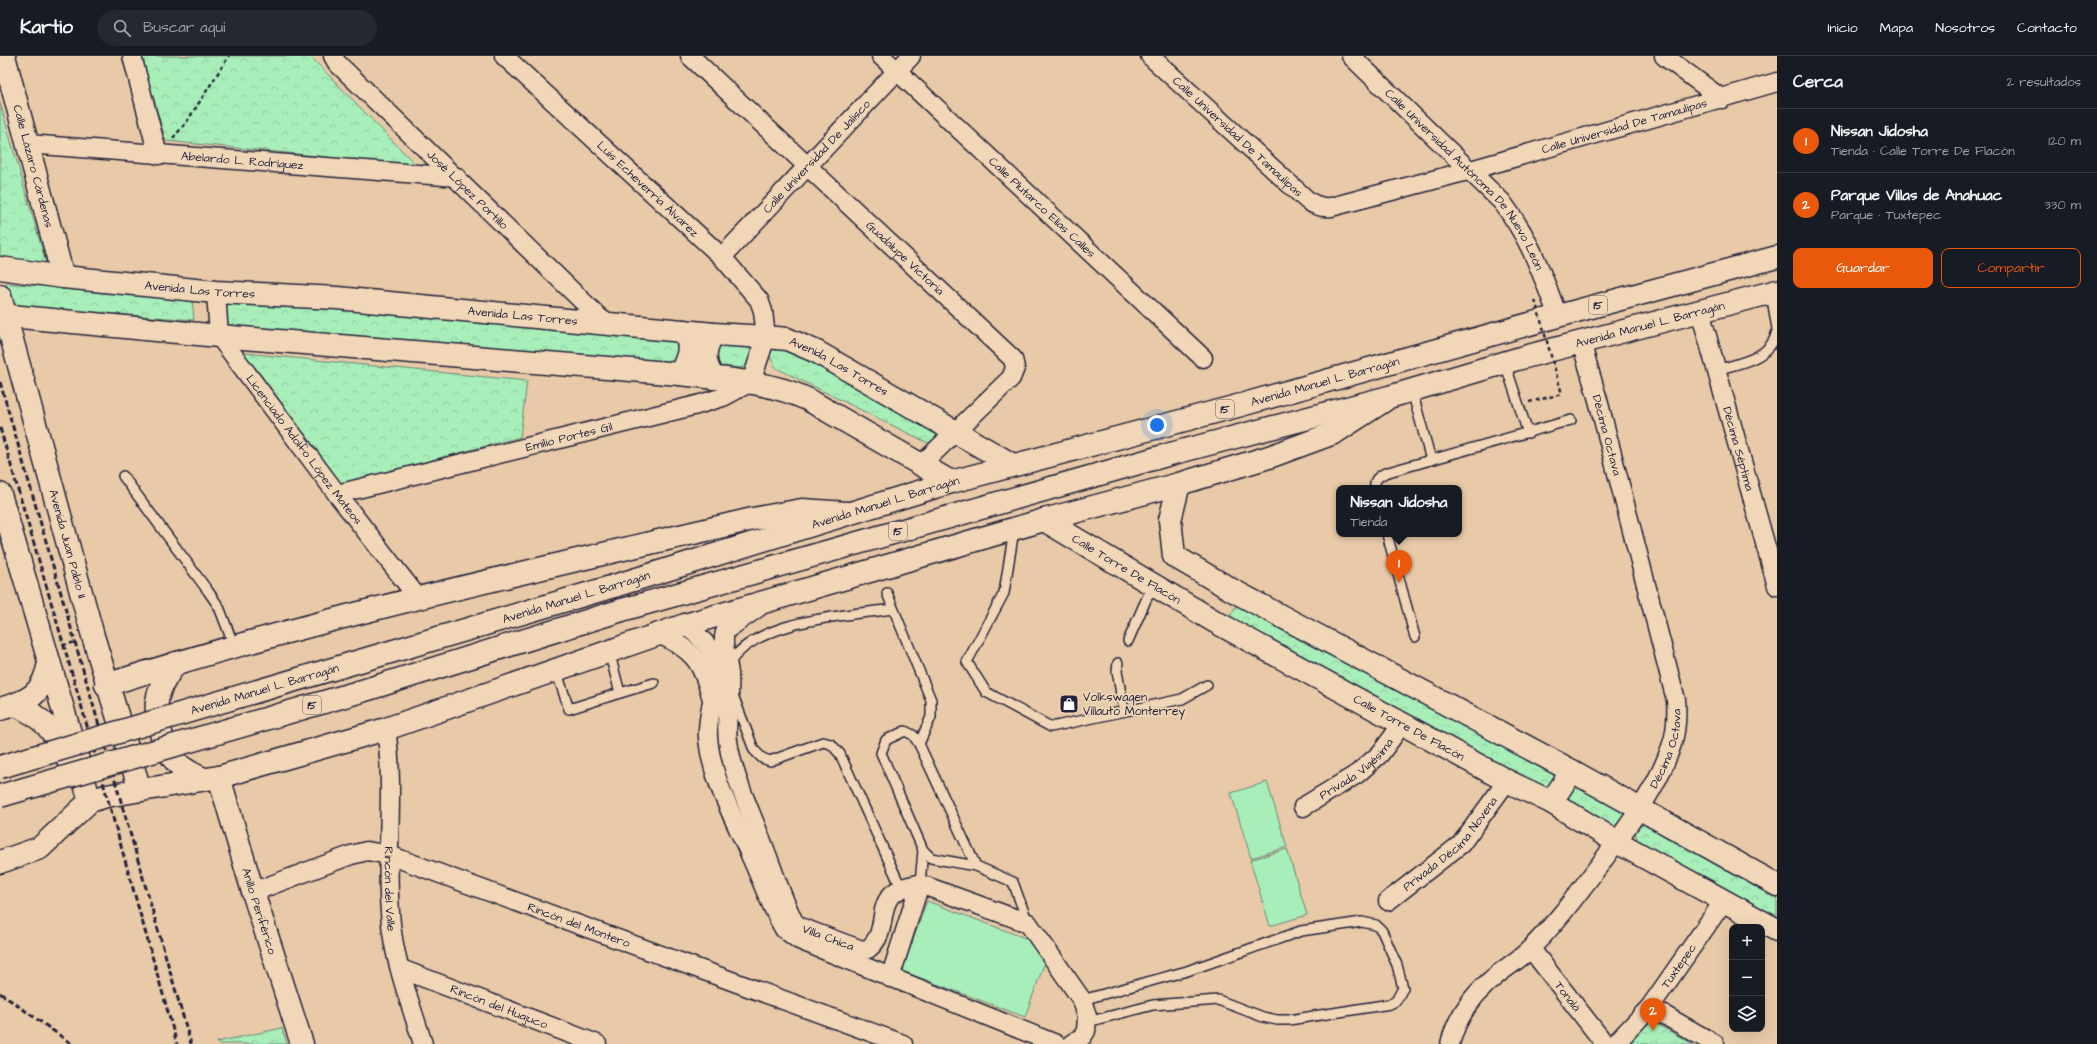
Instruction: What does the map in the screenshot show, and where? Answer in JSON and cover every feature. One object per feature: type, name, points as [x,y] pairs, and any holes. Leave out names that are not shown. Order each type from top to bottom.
[{"type":"main road","name":"Calle Lázaro Cárdenas","points":[[4,56],[63,277]]},
{"type":"main road","name":"Avenida Manuel L. Barragán","points":[[0,767],[614,586],[951,482],[1241,405],[1558,316],[1777,257]]},
{"type":"main road","name":"Avenida Las Torres","points":[[0,268],[63,277],[216,292],[336,298],[714,334],[787,339],[812,350],[1013,465]]},
{"type":"main road","name":"Avenida Manuel L. Barragán","points":[[0,796],[362,691],[622,610],[1174,453],[1389,397],[1581,342],[1774,292]]},
{"type":"main road","points":[[2,309],[219,336],[680,374],[751,382],[789,391],[807,399],[951,482]]},
{"type":"main road","name":"Avenida Juan Pablo II","points":[[2,309],[106,685],[140,790]]},
{"type":"main road","points":[[680,374],[688,357],[689,349],[689,341],[684,331]]},
{"type":"main road","points":[[714,334],[708,344],[706,362],[714,378]]},
{"type":"main road","points":[[0,862],[40,848],[61,830],[83,807],[106,796],[211,778],[386,729],[685,625],[1044,520],[1179,484],[1269,457],[1334,433],[1389,397]]},
{"type":"main road","points":[[1174,556],[1170,520],[1179,484]]},
{"type":"main road","points":[[0,494],[47,657],[83,807]]},
{"type":"main road","points":[[106,685],[234,646],[418,598],[780,513],[802,510],[847,514]]},
{"type":"main road","name":"Calle Torre De Flacón","points":[[1044,520],[1153,583],[1214,621],[1507,781],[1551,802],[1617,842],[1723,902],[1777,930]]},
{"type":"main road","points":[[1174,556],[1232,590],[1572,772],[1777,885]]},
{"type":"main road","points":[[1153,583],[1162,566],[1174,556]]},
{"type":"main road","points":[[1214,621],[1228,611],[1232,598],[1232,590]]},
{"type":"main road","points":[[8,707],[34,694],[42,687],[46,680],[47,657]]},
{"type":"main road","points":[[176,663],[165,678],[158,696],[157,711],[160,726],[170,753],[177,763],[190,773],[211,778]]},
{"type":"main road","points":[[8,707],[33,713],[45,723],[54,734],[64,752],[79,788],[80,801],[83,807]]},
{"type":"main road","points":[[1551,802],[1572,772]]},
{"type":"main road","name":"Anillo Periférico","points":[[211,778],[253,892],[302,1044]]},
{"type":"street","points":[[132,56],[158,155]]},
{"type":"street","name":"José López Portillo","points":[[333,56],[337,62],[457,177],[605,323]]},
{"type":"street","name":"Luis Echeverría Álvarez","points":[[504,56],[722,257],[759,300],[766,337]]},
{"type":"street","name":"Guadalupe Victoria","points":[[690,56],[1013,359],[1016,368],[1011,378],[921,465]]},
{"type":"street","name":"Calle Plutarco Elías Calles","points":[[881,56],[1203,358]]},
{"type":"street","name":"Calle Universidad De Jalisco","points":[[722,257],[807,165],[898,72],[911,56]]},
{"type":"street","name":"Calle Universidad De Tamaulipas","points":[[1150,56],[1307,200],[1314,205],[1331,207],[1471,170],[1777,82]]},
{"type":"street","name":"Calle Universidad Autónoma De Nuevo León","points":[[1351,56],[1471,170],[1502,202],[1519,224],[1537,259],[1558,316]]},
{"type":"street","points":[[1664,56],[1722,98]]},
{"type":"street","name":"Abelardo L. Rodríguez","points":[[28,144],[457,177]]},
{"type":"street","points":[[216,292],[219,336]]},
{"type":"street","name":"Décima Séptima","points":[[1700,311],[1777,586]]},
{"type":"street","name":"Licenciado Adolfo López Mateos","points":[[219,336],[337,494],[418,598]]},
{"type":"street","points":[[751,382],[766,337]]},
{"type":"street","name":"Décima Octava","points":[[1450,1044],[1453,1033],[1466,1006],[1495,976],[1531,949],[1560,918],[1617,842],[1661,773],[1672,744],[1677,722],[1676,700],[1598,400],[1581,342]]},
{"type":"street","name":"Emilio Portes Gil","points":[[337,494],[697,405],[723,396],[751,382]]},
{"type":"street","name":"Villa Chica","points":[[768,601],[726,630],[723,636],[723,643],[729,664],[731,690],[728,707],[728,742],[733,761],[791,927],[799,940],[1056,1044]]},
{"type":"street","name":"Villa Chica","points":[[685,625],[703,640],[714,658],[716,666],[711,698],[708,736],[710,750],[720,785],[779,921],[791,927],[800,927],[862,950],[868,949],[874,945],[877,939],[886,904],[891,894],[912,885]]},
{"type":"street","points":[[659,634],[680,644],[693,654],[701,664],[711,698]]},
{"type":"street","name":"Privada Vigésima","points":[[1303,808],[1358,774],[1380,754],[1403,723]]},
{"type":"street","name":"Rincón del Valle","points":[[386,729],[389,750],[389,855],[392,933],[423,1044]]},
{"type":"street","points":[[716,772],[733,761]]},
{"type":"street","name":"Privada Décima Novena","points":[[1388,901],[1461,844],[1507,781]]},
{"type":"street","name":"Rincón del Montero","points":[[253,892],[367,851],[389,855],[902,1044]]},
{"type":"street","points":[[890,978],[912,885],[1028,923],[1082,1000],[1087,1022],[1086,1031],[1082,1037],[1071,1044]]},
{"type":"street","name":"Tuxtepec","points":[[1615,1044],[1650,1007],[1723,902]]},
{"type":"street","name":"Tonalá","points":[[1531,949],[1605,1044]]},
{"type":"street","name":"Rincón del Huajuco","points":[[401,969],[597,1044]]},
{"type":"street","points":[[1650,1007],[1715,1044]]},
{"type":"lane","points":[[1716,370],[1760,355],[1769,348],[1775,340],[1777,330],[1774,292]]},
{"type":"lane","points":[[1505,363],[1528,433]]},
{"type":"lane","points":[[1412,390],[1431,460]]},
{"type":"lane","points":[[1374,485],[1374,482],[1377,477],[1385,473],[1571,420]]},
{"type":"lane","points":[[123,476],[208,591],[219,608],[234,646]]},
{"type":"lane","points":[[1014,529],[1004,593],[967,662],[986,692],[1051,727],[1182,700],[1207,685]]},
{"type":"lane","points":[[1388,537],[1415,636]]},
{"type":"lane","points":[[1128,641],[1153,583]]},
{"type":"lane","points":[[887,593],[932,700],[930,717],[920,744]]},
{"type":"lane","points":[[729,664],[734,656],[754,640],[776,630],[810,622],[893,609]]},
{"type":"lane","points":[[609,651],[620,692]]},
{"type":"lane","points":[[1118,663],[1117,672],[1124,712]]},
{"type":"lane","points":[[556,670],[569,709],[620,692],[654,683]]},
{"type":"lane","points":[[731,690],[754,750],[762,758],[770,760],[822,742],[831,744],[840,754],[898,881],[912,885],[923,850]]},
{"type":"lane","points":[[976,866],[920,744],[913,735],[906,731],[886,740],[881,753],[923,850],[931,858],[936,860],[976,866],[1013,882],[1028,923]]},
{"type":"lane","points":[[1082,1000],[1210,964],[1301,931],[1362,922],[1376,925],[1382,931],[1397,964],[1403,988],[1396,1000],[1390,1004],[1289,1020],[1263,1017],[1218,1000],[1153,1005],[1087,1022]]},
{"type":"path","points":[[158,155],[186,123],[229,56]]},
{"type":"path","points":[[1530,402],[1562,394],[1535,300]]},
{"type":"path","points":[[47,657],[93,636]]},
{"type":"green space","points":[[141,56],[310,56],[417,166],[166,141]]},
{"type":"green space","points":[[0,103],[46,263],[0,260]]},
{"type":"green space","points":[[6,283],[192,299],[194,320],[11,306]]},
{"type":"green space","points":[[224,298],[675,336],[682,343],[675,363],[226,325]]},
{"type":"green space","points":[[717,345],[749,347],[751,353],[750,363],[746,368],[714,366]]},
{"type":"green space","points":[[775,347],[805,351],[940,433],[938,437],[928,443],[776,368],[770,357],[771,350]]},
{"type":"green space","points":[[244,353],[527,381],[520,437],[340,484]]},
{"type":"green space","points":[[1239,601],[1559,778],[1544,795],[1228,620]]},
{"type":"green space","points":[[1576,781],[1628,815],[1615,829],[1565,805]]},
{"type":"green space","points":[[1267,782],[1287,847],[1251,858],[1231,793]]},
{"type":"green space","points":[[1646,823],[1777,894],[1777,920],[1638,842],[1635,832]]},
{"type":"green space","points":[[1287,849],[1307,915],[1270,926],[1250,860]]},
{"type":"green space","points":[[927,901],[1033,941],[1046,959],[1025,1017],[902,971]]},
{"type":"green space","points":[[1647,1019],[1693,1044],[1625,1044]]},
{"type":"green space","points":[[282,1028],[287,1044],[218,1044],[217,1042]]},
{"type":"railway","points":[[0,382],[191,1044]]},
{"type":"railway","points":[[0,428],[78,694],[177,1044]]},
{"type":"railway","points":[[0,993],[72,1044]]},
{"type":"place","name":"Nissan Jidosha","points":[[1399,583]]},
{"type":"place","name":"Volkswagen Villauto Monterrey","points":[[1069,704]]},
{"type":"place","name":"Parque Villas de Anahuac","points":[[1653,1031]]}]
